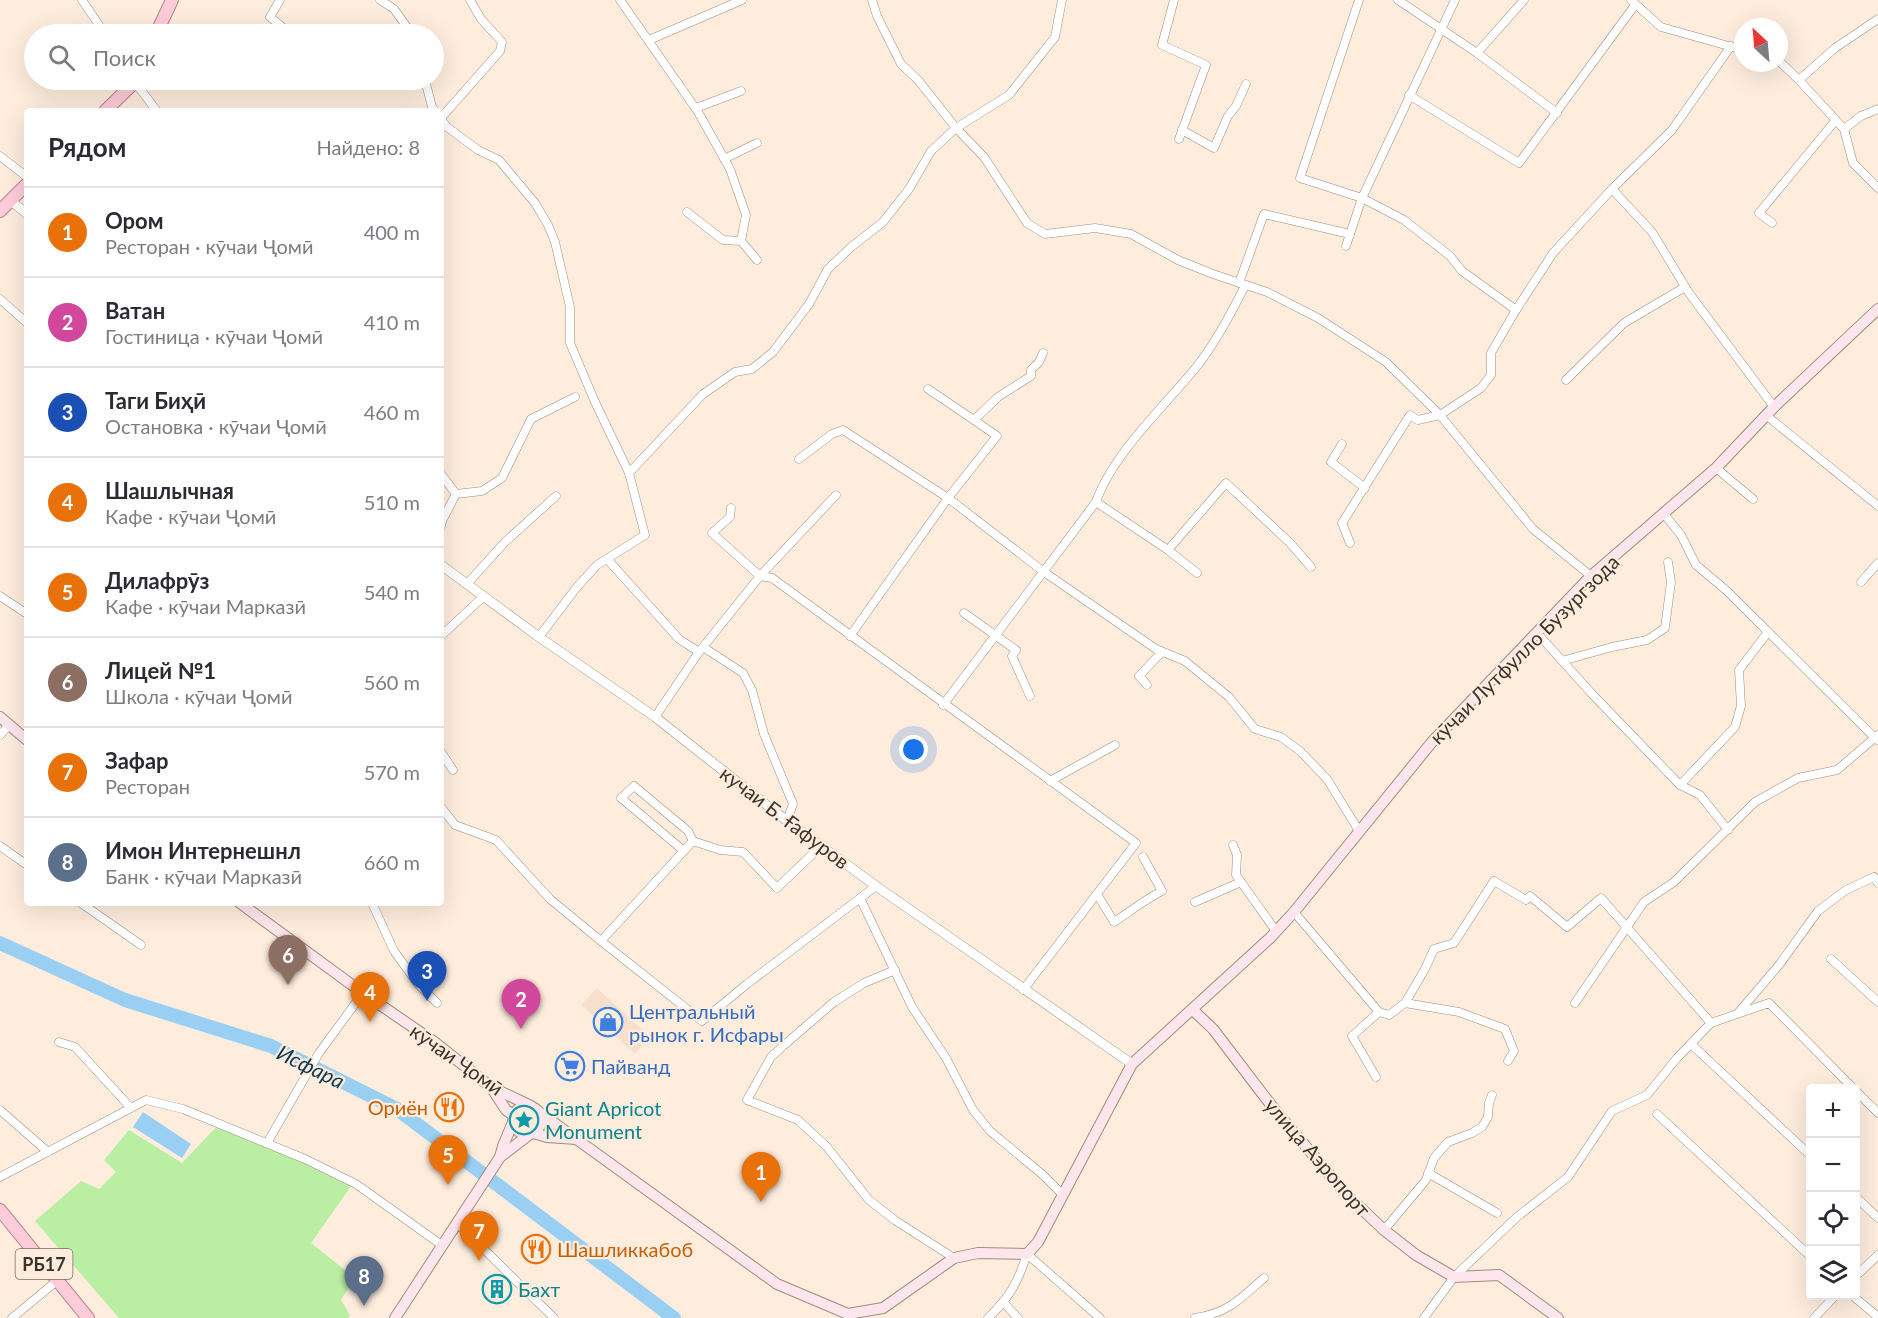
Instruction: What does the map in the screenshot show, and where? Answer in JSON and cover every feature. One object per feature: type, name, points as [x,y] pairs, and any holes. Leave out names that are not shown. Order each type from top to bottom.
[{"type":"main road","points":[[161,24],[172,0]]},
{"type":"main road","points":[[108,108],[125,90]]},
{"type":"main road","points":[[0,211],[24,187]]},
{"type":"main road","name":"кӯчаи Лутфулло Бузургзода","points":[[1132,1064],[1193,1010],[1294,912],[1432,742],[1590,576],[1716,468],[1770,411],[1876,313]]},
{"type":"main road","points":[[0,717],[24,738]]},
{"type":"main road","name":"кӯчаи Ҷомӣ","points":[[244,906],[433,1041],[491,1087],[535,1109],[777,1284],[848,1314],[866,1315],[883,1308],[954,1258],[978,1253],[1027,1254]]},
{"type":"main road","name":"улица Аэропорт","points":[[1193,1010],[1213,1029],[1340,1187],[1384,1230],[1416,1255],[1454,1277]]},
{"type":"main road","points":[[1027,1254],[1038,1242],[1132,1064]]},
{"type":"main road","points":[[491,1087],[521,1133],[576,1138]]},
{"type":"main road","points":[[395,1318],[498,1160],[513,1119],[522,1106],[535,1109],[541,1116],[540,1126],[498,1160]]},
{"type":"main road","name":"РБ17","points":[[0,1210],[88,1318]]},
{"type":"main road","points":[[1454,1277],[1499,1275],[1558,1318]]},
{"type":"street","points":[[82,0],[98,24]]},
{"type":"street","points":[[279,24],[270,16],[280,0]]},
{"type":"street","points":[[380,0],[394,9],[405,24]]},
{"type":"street","points":[[444,115],[500,51],[502,42],[481,19],[470,0]]},
{"type":"street","points":[[620,0],[696,108],[730,169],[746,215],[741,241]]},
{"type":"street","points":[[649,40],[742,0]]},
{"type":"street","points":[[872,0],[877,16],[901,64],[918,80],[984,157],[1027,223],[1045,234],[1095,228],[1131,234],[1178,260],[1242,285],[1267,292],[1318,318],[1386,362],[1440,415],[1533,529],[1590,576]]},
{"type":"street","points":[[629,473],[703,394],[735,372],[752,369],[773,352],[809,304],[828,269],[883,222],[909,189],[931,151],[957,128],[1009,95],[1055,37],[1062,0]]},
{"type":"street","points":[[1174,0],[1162,45],[1206,65],[1179,139]]},
{"type":"street","points":[[1359,0],[1300,178],[1362,198],[1404,220],[1450,256],[1462,271],[1516,310]]},
{"type":"street","points":[[1398,0],[1477,53],[1557,113]]},
{"type":"street","points":[[1346,246],[1362,198],[1455,0]]},
{"type":"street","points":[[1477,53],[1524,0]]},
{"type":"street","points":[[1409,95],[1520,163],[1633,2],[1661,27],[1734,47]]},
{"type":"street","points":[[1799,80],[1835,48],[1878,19]]},
{"type":"street","points":[[1350,543],[1342,523],[1410,415],[1418,420],[1440,415],[1481,388],[1491,375],[1491,353],[1553,253],[1612,189],[1672,130],[1731,46]]},
{"type":"street","points":[[1788,70],[1844,129],[1853,163],[1878,188]]},
{"type":"street","points":[[1182,130],[1214,148],[1246,84]]},
{"type":"street","points":[[142,90],[155,108]]},
{"type":"street","points":[[428,90],[434,108]]},
{"type":"street","points":[[696,108],[741,91]]},
{"type":"street","points":[[1844,129],[1861,116],[1878,109]]},
{"type":"street","points":[[1773,223],[1759,213],[1835,121]]},
{"type":"street","points":[[444,122],[478,150],[499,160],[535,203],[548,225],[555,242],[570,307],[570,343],[629,473],[645,535],[597,566],[577,587],[539,637]]},
{"type":"street","points":[[724,159],[757,143]]},
{"type":"street","points":[[0,156],[24,175]]},
{"type":"street","points":[[1612,189],[1652,232],[1685,287],[1770,411],[1878,506]]},
{"type":"street","points":[[10,200],[24,212]]},
{"type":"street","points":[[687,212],[723,240],[741,241],[757,260]]},
{"type":"street","points":[[943,705],[1096,502],[1103,483],[1134,440],[1218,337],[1242,285],[1264,214],[1350,234]]},
{"type":"street","points":[[1566,380],[1624,323],[1685,287]]},
{"type":"street","points":[[0,299],[24,320]]},
{"type":"street","points":[[974,420],[998,397],[1031,376],[1031,370],[1039,362],[1043,353]]},
{"type":"street","points":[[850,636],[948,498],[997,436],[928,389]]},
{"type":"street","points":[[456,494],[482,491],[502,478],[531,419],[575,397]]},
{"type":"street","points":[[799,459],[832,434],[843,430],[948,498],[1044,572],[1162,652],[1185,661],[1229,697],[1255,729],[1281,737],[1300,751],[1327,779],[1359,831]]},
{"type":"street","points":[[1342,444],[1331,462],[1365,488]]},
{"type":"street","points":[[1716,468],[1753,499]]},
{"type":"street","points":[[444,478],[456,494]]},
{"type":"street","points":[[1168,550],[1226,483],[1290,543],[1311,567]]},
{"type":"street","points":[[444,517],[456,494]]},
{"type":"street","points":[[655,717],[701,650],[760,576],[836,495]]},
{"type":"street","points":[[467,584],[505,542],[556,496]]},
{"type":"street","points":[[1096,502],[1168,550],[1197,573]]},
{"type":"street","points":[[731,508],[730,517],[712,533],[760,576],[772,578],[943,705],[1136,843],[1023,990]]},
{"type":"street","points":[[1575,1002],[1644,902],[1674,882],[1755,802],[1798,778],[1836,770],[1877,738],[1727,591],[1696,565],[1681,535],[1664,514]]},
{"type":"street","points":[[608,560],[679,639],[743,673],[752,690],[764,734],[792,804],[787,821]]},
{"type":"street","points":[[1562,661],[1647,640],[1665,628],[1671,582],[1668,562]]},
{"type":"street","points":[[1861,582],[1878,563]]},
{"type":"street","name":"кучаи Б. Ғафуров","points":[[444,567],[539,637],[655,717],[787,821],[876,886],[1132,1064]]},
{"type":"street","points":[[0,596],[24,612]]},
{"type":"street","points":[[444,633],[484,596]]},
{"type":"street","points":[[964,614],[1016,650],[1012,656],[1030,696]]},
{"type":"street","points":[[1680,784],[1735,727],[1741,705],[1739,670],[1768,632]]},
{"type":"street","points":[[1538,633],[1600,703],[1680,784],[1700,795],[1728,830]]},
{"type":"street","points":[[1147,685],[1139,676],[1162,652]]},
{"type":"street","points":[[0,735],[9,725]]},
{"type":"street","points":[[1050,781],[1115,746]]},
{"type":"street","points":[[444,756],[453,770]]},
{"type":"street","points":[[684,851],[621,798],[634,786],[688,831],[693,841],[720,850],[743,852],[777,888],[822,845]]},
{"type":"street","points":[[444,811],[455,825],[496,840],[550,899],[702,1021],[876,886]]},
{"type":"street","points":[[601,941],[693,841]]},
{"type":"street","points":[[1233,845],[1237,855],[1236,875],[1276,931]]},
{"type":"street","points":[[0,846],[24,863]]},
{"type":"street","points":[[1097,894],[1114,922],[1137,908],[1142,901],[1162,891],[1143,857]]},
{"type":"street","points":[[1737,1014],[1779,965],[1818,911],[1846,890],[1874,877],[1878,883]]},
{"type":"street","points":[[1294,912],[1379,1012],[1389,1015],[1404,1003],[1425,969],[1434,949],[1454,943],[1494,881],[1526,900],[1530,896],[1567,927],[1601,898],[1711,1023]]},
{"type":"street","points":[[1195,902],[1241,882]]},
{"type":"street","points":[[860,898],[912,1007],[946,1058],[973,1110],[990,1131],[1043,1175],[1063,1195]]},
{"type":"street","points":[[85,906],[141,945]]},
{"type":"street","points":[[373,906],[394,951],[418,984],[437,1003]]},
{"type":"street","points":[[1831,959],[1878,1002]]},
{"type":"street","points":[[895,970],[864,982],[834,1002],[783,1046],[771,1057],[747,1100],[798,1120],[827,1147],[869,1200],[896,1221],[954,1258]]},
{"type":"street","points":[[267,1143],[319,1053],[363,993]]},
{"type":"street","points":[[1404,1003],[1459,1012],[1505,1029],[1514,1051],[1508,1061]]},
{"type":"street","points":[[1424,1318],[1454,1277],[1517,1217],[1568,1177],[1612,1111],[1647,1095],[1711,1023],[1769,1003],[1848,1084]]},
{"type":"street","points":[[1376,1077],[1352,1036],[1379,1012]]},
{"type":"street","points":[[59,1042],[75,1047],[131,1108]]},
{"type":"street","points":[[1691,1044],[1806,1151]]},
{"type":"street","points":[[1384,1230],[1426,1180],[1434,1158],[1448,1142],[1482,1127],[1488,1117],[1492,1095]]},
{"type":"street","points":[[1860,1096],[1878,1113]]},
{"type":"street","points":[[0,1177],[146,1100],[183,1109],[267,1143],[356,1184],[443,1246]]},
{"type":"street","points":[[0,1110],[48,1152]]},
{"type":"street","points":[[1657,1114],[1806,1252]]},
{"type":"street","points":[[1428,1173],[1497,1213]]},
{"type":"street","points":[[1860,1201],[1878,1218]]},
{"type":"street","points":[[457,1223],[554,1318]]},
{"type":"street","points":[[988,1318],[1004,1303],[1018,1282],[1027,1254],[1100,1318]]},
{"type":"street","points":[[1860,1272],[1878,1255]]},
{"type":"street","points":[[1195,1318],[1214,1315],[1230,1307],[1264,1278]]},
{"type":"street","points":[[12,1318],[58,1281]]},
{"type":"street","points":[[1814,1318],[1831,1300]]},
{"type":"street","points":[[1858,1300],[1878,1317]]},
{"type":"street","points":[[1004,1303],[1018,1318]]},
{"type":"shaded area","points":[[597,988],[650,1037],[635,1054],[581,1005]]},
{"type":"green space","points":[[220,1123],[354,1182],[311,1243],[355,1278],[341,1300],[350,1315],[348,1318],[119,1318],[35,1221],[81,1181],[99,1189],[116,1172],[104,1160],[129,1130],[182,1163]]},
{"type":"water","points":[[143,1112],[191,1144],[182,1158],[133,1127]]},
{"type":"waterway","name":"Исфара","points":[[0,943],[125,1000],[271,1046],[397,1109],[674,1318]]},
{"type":"place","name":"Лицей №1","points":[[288,985]]},
{"type":"place","name":"Таги Биҳӣ","points":[[427,1001]]},
{"type":"place","name":"Шашлычная","points":[[370,1022]]},
{"type":"place","name":"Центральный рынок г. Исфары","points":[[608,1022]]},
{"type":"place","name":"Ватан","points":[[521,1029]]},
{"type":"place","name":"Пайванд","points":[[570,1066]]},
{"type":"place","name":"Ориён","points":[[449,1107]]},
{"type":"place","name":"Giant Apricot Monument","points":[[524,1120]]},
{"type":"place","name":"Дилафрӯз","points":[[448,1185]]},
{"type":"place","name":"Ором","points":[[761,1202]]},
{"type":"place","name":"Шашликкабоб","points":[[536,1249]]},
{"type":"place","name":"Зафар","points":[[479,1261]]},
{"type":"place","name":"Бахт","points":[[497,1289]]},
{"type":"place","name":"Имон Интернешнл","points":[[364,1306]]}]
